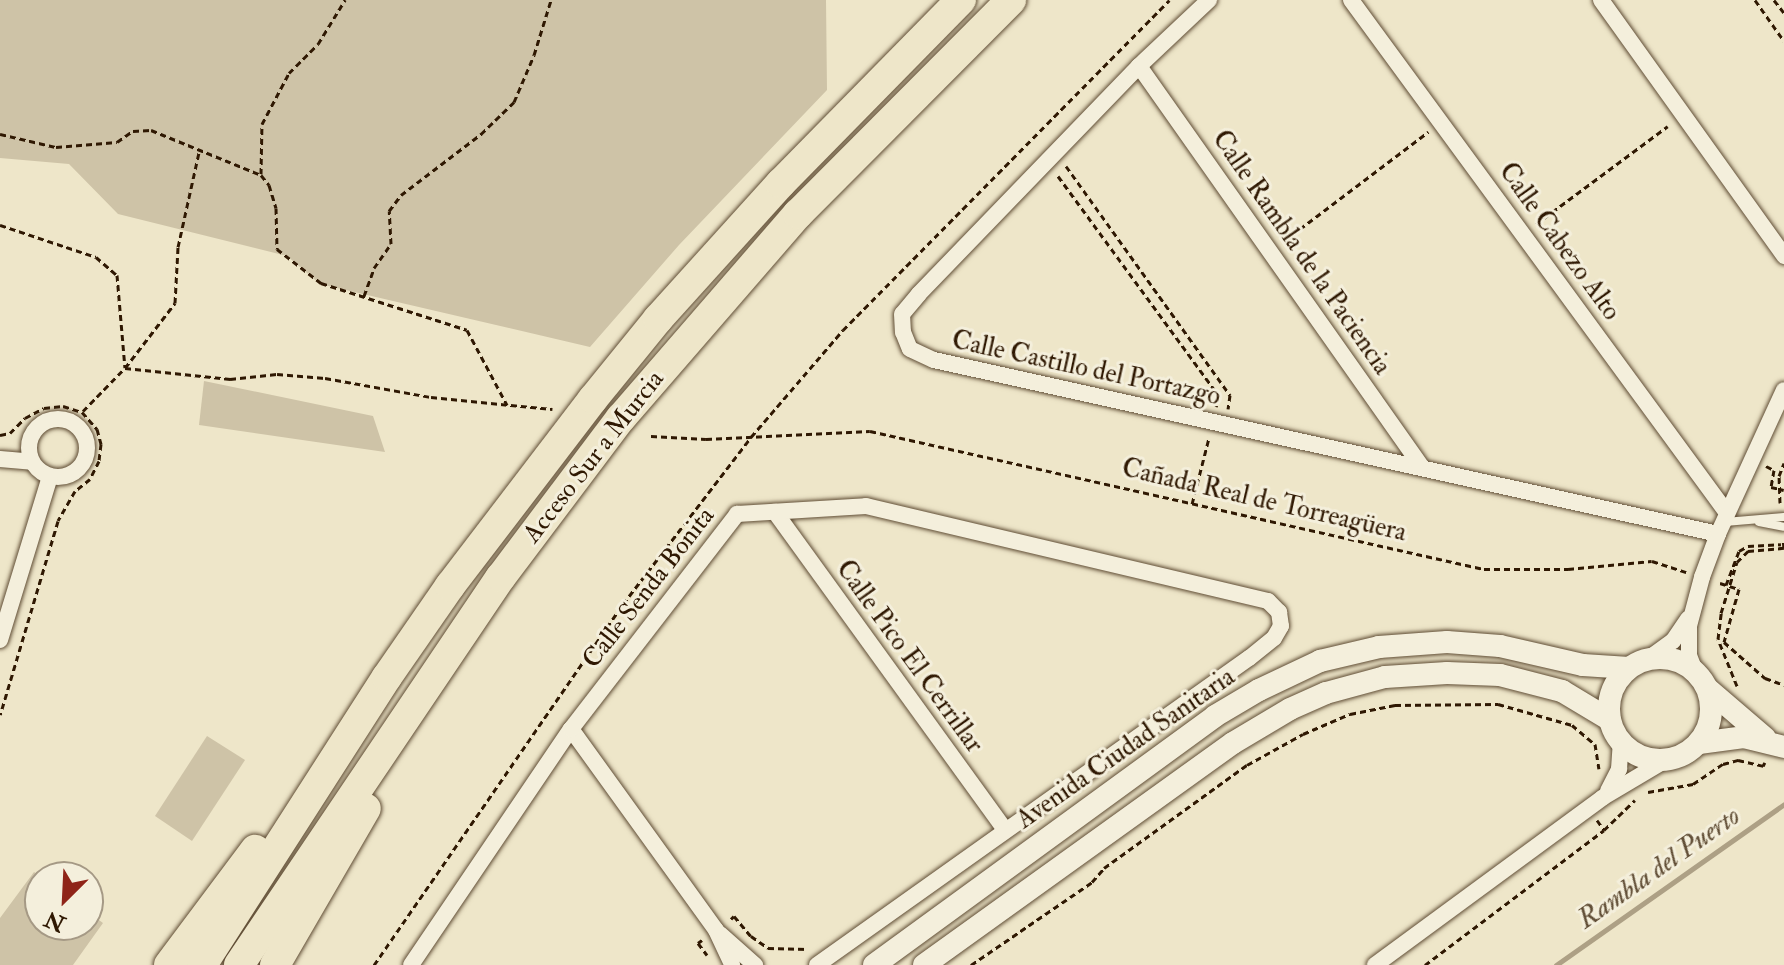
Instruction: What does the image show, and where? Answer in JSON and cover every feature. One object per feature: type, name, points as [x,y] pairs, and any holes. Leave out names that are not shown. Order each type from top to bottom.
[{"type":"highway","name":"Acceso Sur a Murcia","points":[[202,965],[316,784],[450,586],[649,331],[781,183],[961,0]]},
{"type":"highway","name":"Acceso Sur a Murcia","points":[[239,965],[404,717],[554,505],[685,340],[865,144],[1011,0]]},
{"type":"highway","points":[[275,965],[366,807],[404,717]]},
{"type":"highway","points":[[169,965],[250,855],[316,784]]},
{"type":"street","name":"Calle Castillo del Portazgo","points":[[1209,0],[1139,66],[902,314],[903,332],[910,349],[934,360],[1423,468],[1723,523]]},
{"type":"street","name":"Calle Cabezo Alto","points":[[1351,0],[1523,233],[1723,523]]},
{"type":"street","points":[[1601,0],[1784,256]]},
{"type":"street","name":"Calle Rambla de la Paciencia","points":[[1139,66],[1272,250],[1423,468]]},
{"type":"street","points":[[1375,965],[1596,804],[1699,743],[1710,723],[1701,680],[1688,647],[1691,614],[1723,523],[1784,390]]},
{"type":"street","points":[[0,459],[32,462],[50,476],[72,474],[87,457],[84,435],[77,426],[56,419],[36,430],[31,440],[32,462]]},
{"type":"street","points":[[0,640],[50,476]]},
{"type":"street","name":"Calle Senda Bonita","points":[[411,965],[571,729],[737,514],[866,506],[1268,601],[1279,612],[1281,626],[1274,638],[1249,658],[1005,830]]},
{"type":"street","name":"Calle Pico El Cerrillar","points":[[775,512],[1005,830]]},
{"type":"street","points":[[1664,761],[1640,756],[1621,742],[1610,720],[1610,697],[1639,663],[1673,641],[1691,614]]},
{"type":"street","name":"Avenida Ciudad Sanitaria","points":[[874,965],[1215,716],[1259,690],[1320,661],[1379,647],[1447,642],[1500,646],[1583,665],[1639,663]]},
{"type":"street","points":[[1639,663],[1673,659],[1701,680],[1747,725],[1779,745]]},
{"type":"street","points":[[924,965],[1233,743],[1290,709],[1326,693],[1385,677],[1500,675],[1562,691],[1610,720]]},
{"type":"street","points":[[571,729],[716,930],[732,965]]},
{"type":"street","points":[[1699,743],[1744,737],[1779,745]]},
{"type":"street","points":[[1596,804],[1619,769],[1621,742]]},
{"type":"street","points":[[817,965],[1005,830]]},
{"type":"street","points":[[716,930],[755,965]]},
{"type":"lane","points":[[1723,523],[1783,520]]},
{"type":"path","points":[[261,175],[262,124],[289,73],[318,44],[345,0]]},
{"type":"path","points":[[364,296],[374,268],[391,244],[389,211],[401,195],[481,134],[514,102],[534,55],[551,0]]},
{"type":"path","points":[[374,965],[623,604],[751,437],[843,330],[1169,0]]},
{"type":"path","points":[[1755,0],[1784,41]]},
{"type":"path","points":[[1774,0],[1784,13]]},
{"type":"path","points":[[1523,233],[1684,115]]},
{"type":"path","points":[[1272,250],[1440,123]]},
{"type":"path","points":[[0,134],[56,147],[117,142],[133,131],[151,130],[261,175],[269,185],[276,208],[277,249],[321,283],[467,330],[507,405]]},
{"type":"path","points":[[1026,143],[1052,156],[1230,395],[1192,504]]},
{"type":"path","points":[[82,412],[125,368],[175,303],[178,247],[199,152]]},
{"type":"path","points":[[1052,156],[1219,396],[1220,423]]},
{"type":"path","points":[[0,225],[96,257],[117,275],[125,368]]},
{"type":"path","points":[[125,368],[230,379],[277,374],[325,378],[552,409]]},
{"type":"path","name":"Cañada Real de Torreagüera","points":[[651,436],[751,437],[870,431],[1484,569],[1568,569],[1652,561],[1728,586]]},
{"type":"path","points":[[1751,461],[1774,470],[1771,487],[1782,490]]},
{"type":"path","points":[[1740,695],[1718,639],[1728,586],[1739,551],[1748,546],[1784,546],[1784,463]]},
{"type":"path","points":[[1728,586],[1739,589],[1724,642],[1765,678],[1784,685]]},
{"type":"path","points":[[971,965],[1092,882],[1104,868],[1247,765],[1303,734],[1350,714],[1395,705],[1456,702],[1498,704],[1572,725],[1595,744],[1598,772]]},
{"type":"path","points":[[1425,965],[1604,830],[1641,794],[1693,784],[1723,764],[1738,760],[1763,766],[1779,745]]},
{"type":"path","points":[[1596,804],[1604,830]]},
{"type":"shaded area","points":[[0,0],[826,0],[827,90],[679,245],[590,347],[320,284],[287,256],[118,214],[69,164],[0,158]]},
{"type":"shaded area","points":[[204,381],[373,416],[385,452],[199,425]]},
{"type":"shaded area","points":[[207,736],[245,760],[192,841],[155,816]]},
{"type":"shaded area","points":[[24,886],[24,941],[90,941],[73,965],[0,965],[0,918]]},
{"type":"waterway","name":"Rambla del Puerto","points":[[1556,965],[1784,804]]}]
